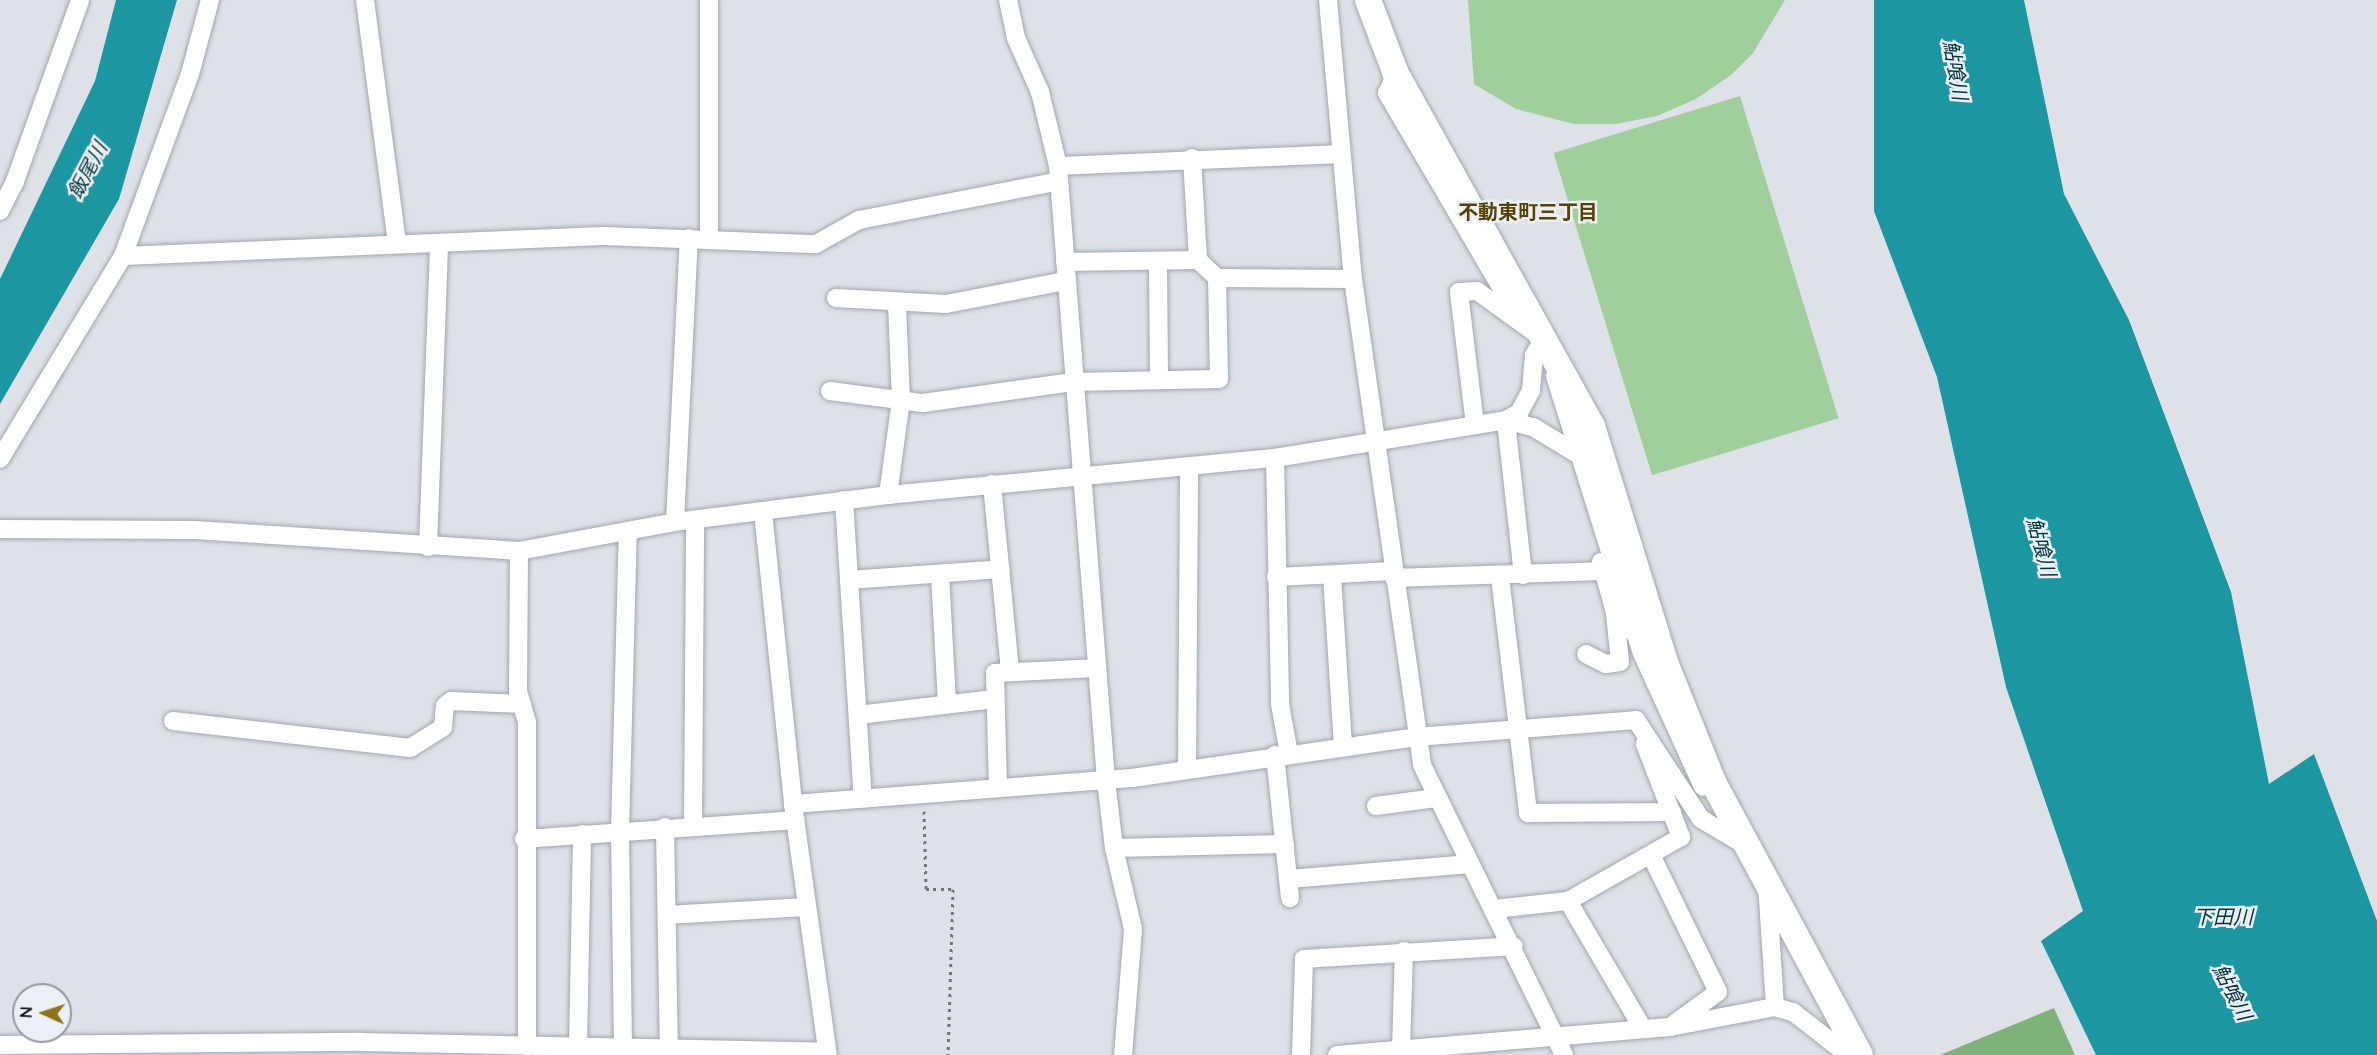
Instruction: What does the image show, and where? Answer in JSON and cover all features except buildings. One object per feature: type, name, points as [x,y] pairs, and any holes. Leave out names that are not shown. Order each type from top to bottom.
[{"type":"street","points":[[0,211],[15,182],[80,0]]},
{"type":"street","points":[[0,459],[123,256],[190,74],[210,0]]},
{"type":"street","points":[[365,0],[397,244]]},
{"type":"street","points":[[708,237],[709,0]]},
{"type":"street","points":[[1008,0],[1016,38],[1040,92],[1058,173],[1080,475],[1106,780],[1114,848],[1133,929],[1123,1055]]},
{"type":"street","points":[[1328,0],[1353,279],[1416,737],[1435,798],[1514,946],[1556,1046],[1564,1055]]},
{"type":"street","points":[[1368,0],[1396,74],[1535,334],[1592,426],[1666,665],[1713,782],[1767,875],[1860,1055]]},
{"type":"street","points":[[123,256],[397,244],[439,245],[603,236],[708,237],[816,244],[859,220],[1058,173],[1192,158],[1340,154]]},
{"type":"street","points":[[1192,158],[1198,260],[1217,278],[1353,279]]},
{"type":"street","points":[[675,522],[689,238]]},
{"type":"street","points":[[428,547],[439,245]]},
{"type":"street","points":[[1065,262],[1198,260]]},
{"type":"street","points":[[1158,262],[1159,380]]},
{"type":"street","points":[[830,392],[923,403],[1073,382],[1219,379],[1217,278]]},
{"type":"street","points":[[837,298],[946,304],[1066,281]]},
{"type":"street","points":[[1475,425],[1459,292],[1477,291],[1535,334],[1579,455],[1641,651],[1718,816],[1752,849]]},
{"type":"street","points":[[888,495],[901,400],[897,303]]},
{"type":"street","points":[[0,529],[195,530],[428,547],[519,551],[675,522],[844,500],[1080,475],[1275,458],[1506,420],[1519,413],[1531,390],[1535,334]]},
{"type":"street","points":[[1506,420],[1533,427],[1579,455]]},
{"type":"street","points":[[1506,420],[1523,575]]},
{"type":"street","points":[[1275,458],[1276,577],[1285,843],[1290,898]]},
{"type":"street","points":[[1187,769],[1190,466]]},
{"type":"street","points":[[992,484],[1010,672]]},
{"type":"street","points":[[844,500],[863,798]]},
{"type":"street","points":[[0,1045],[536,1049],[578,1047],[723,1053],[828,1053],[794,812],[764,512]]},
{"type":"street","points":[[693,825],[695,520]]},
{"type":"street","points":[[1602,527],[1600,572],[1614,609],[1641,651],[1666,665]]},
{"type":"street","points":[[628,531],[620,831],[632,1050]]},
{"type":"street","points":[[519,551],[518,691],[527,722],[524,838],[536,1049]]},
{"type":"street","points":[[849,580],[1001,569]]},
{"type":"street","points":[[1276,577],[1394,575],[1500,577],[1600,572]]},
{"type":"street","points":[[940,574],[947,705]]},
{"type":"street","points":[[1332,576],[1343,745]]},
{"type":"street","points":[[1500,577],[1528,813],[1672,812]]},
{"type":"street","points":[[1586,654],[1606,664],[1620,662],[1614,609]]},
{"type":"street","points":[[998,788],[995,673],[1096,668]]},
{"type":"street","points":[[858,715],[994,699]]},
{"type":"street","points":[[173,721],[410,748],[443,727],[445,706],[451,701],[522,704]]},
{"type":"street","points":[[1636,720],[1701,819],[1752,849]]},
{"type":"street","points":[[524,838],[693,825],[794,812],[863,798],[1106,780],[1343,745],[1517,726],[1636,720]]},
{"type":"street","points":[[1494,909],[1568,901],[1652,857],[1681,837],[1636,720]]},
{"type":"street","points":[[1376,806],[1435,798]]},
{"type":"street","points":[[665,827],[669,1049]]},
{"type":"street","points":[[578,1047],[582,834]]},
{"type":"street","points":[[1114,848],[1285,843]]},
{"type":"street","points":[[1652,857],[1718,992],[1670,1027]]},
{"type":"street","points":[[1289,879],[1470,864]]},
{"type":"street","points":[[1767,875],[1775,1007]]},
{"type":"street","points":[[1568,901],[1643,1029]]},
{"type":"street","points":[[667,915],[806,907]]},
{"type":"street","points":[[1301,1055],[1304,959],[1404,951],[1514,946]]},
{"type":"street","points":[[1401,1050],[1404,951]]},
{"type":"street","points":[[1337,1055],[1401,1050],[1556,1046],[1775,1007],[1793,1012],[1848,1055]]},
{"type":"path","points":[[923,794],[926,889],[953,889],[948,1055]]},
{"type":"green space","points":[[1468,0],[1785,0],[1753,53],[1731,75],[1696,99],[1657,116],[1616,124],[1574,124],[1516,109],[1474,84]]},
{"type":"green space","points":[[1740,96],[1839,418],[1652,475],[1554,153]]},
{"type":"green space","points":[[2054,1008],[2075,1055],[1940,1055]]},
{"type":"water","name":"飯尾川","points":[[116,0],[177,0],[119,199],[0,404],[0,279],[95,81]]},
{"type":"water","name":"下田川","points":[[1874,0],[2024,0],[2064,194],[2129,320],[2231,592],[2269,784],[2314,754],[2377,921],[2377,1055],[2096,1055],[2041,941],[2083,911],[2006,687],[1937,377],[1874,211]]},
{"type":"district","name":"不動東町三丁目","points":[[1528,211]]},
{"type":"water label","name":"鮎喰川","points":[[1956,70]]},
{"type":"water label","name":"鮎喰川","points":[[2042,547]]},
{"type":"water label","name":"鮎喰川","points":[[2233,992]]}]
